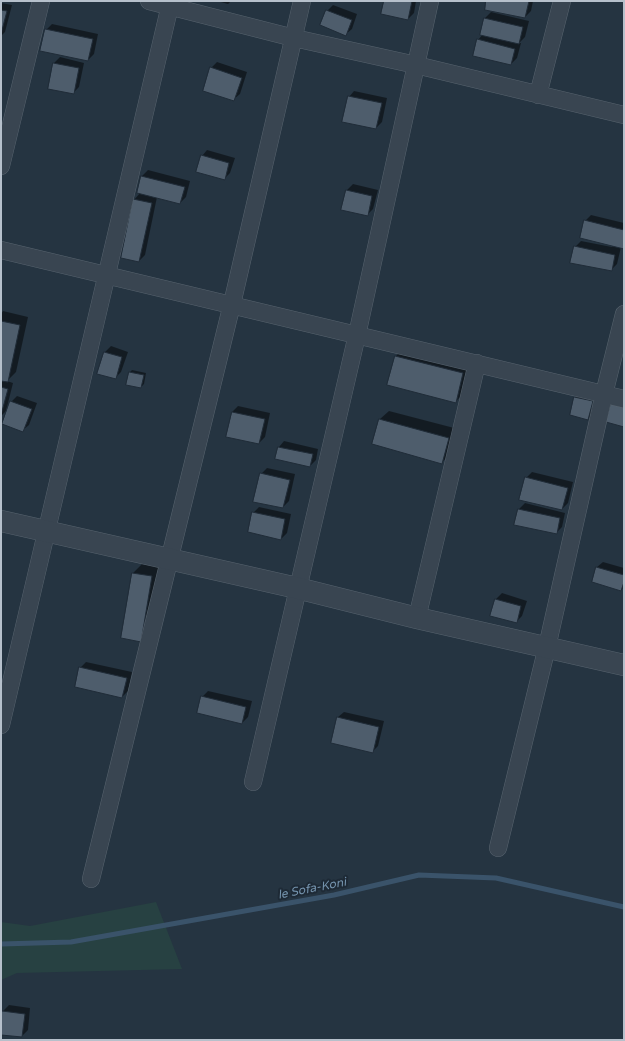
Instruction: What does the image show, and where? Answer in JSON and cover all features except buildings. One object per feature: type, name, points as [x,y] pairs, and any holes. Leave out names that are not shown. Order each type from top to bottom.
[{"type":"street","points":[[1,166],[41,1]]},
{"type":"street","points":[[149,1],[170,3],[294,38],[416,65],[624,115]]},
{"type":"street","points":[[91,879],[168,559],[232,304],[302,1]]},
{"type":"street","points":[[253,782],[357,335],[430,1]]},
{"type":"street","points":[[538,95],[562,1]]},
{"type":"street","points":[[1,725],[170,3]]},
{"type":"street","points":[[1,250],[232,304],[624,399]]},
{"type":"street","points":[[498,848],[547,647],[604,394],[624,314]]},
{"type":"street","points":[[417,618],[477,363]]},
{"type":"street","points":[[1,521],[297,588],[417,618],[624,665]]},
{"type":"green space","points":[[156,902],[182,969],[17,973],[1,980],[1,922],[30,926]]},
{"type":"waterway","name":"le Sofa-Koni","points":[[1,944],[71,942],[334,895],[419,875],[496,878],[624,907]]}]
